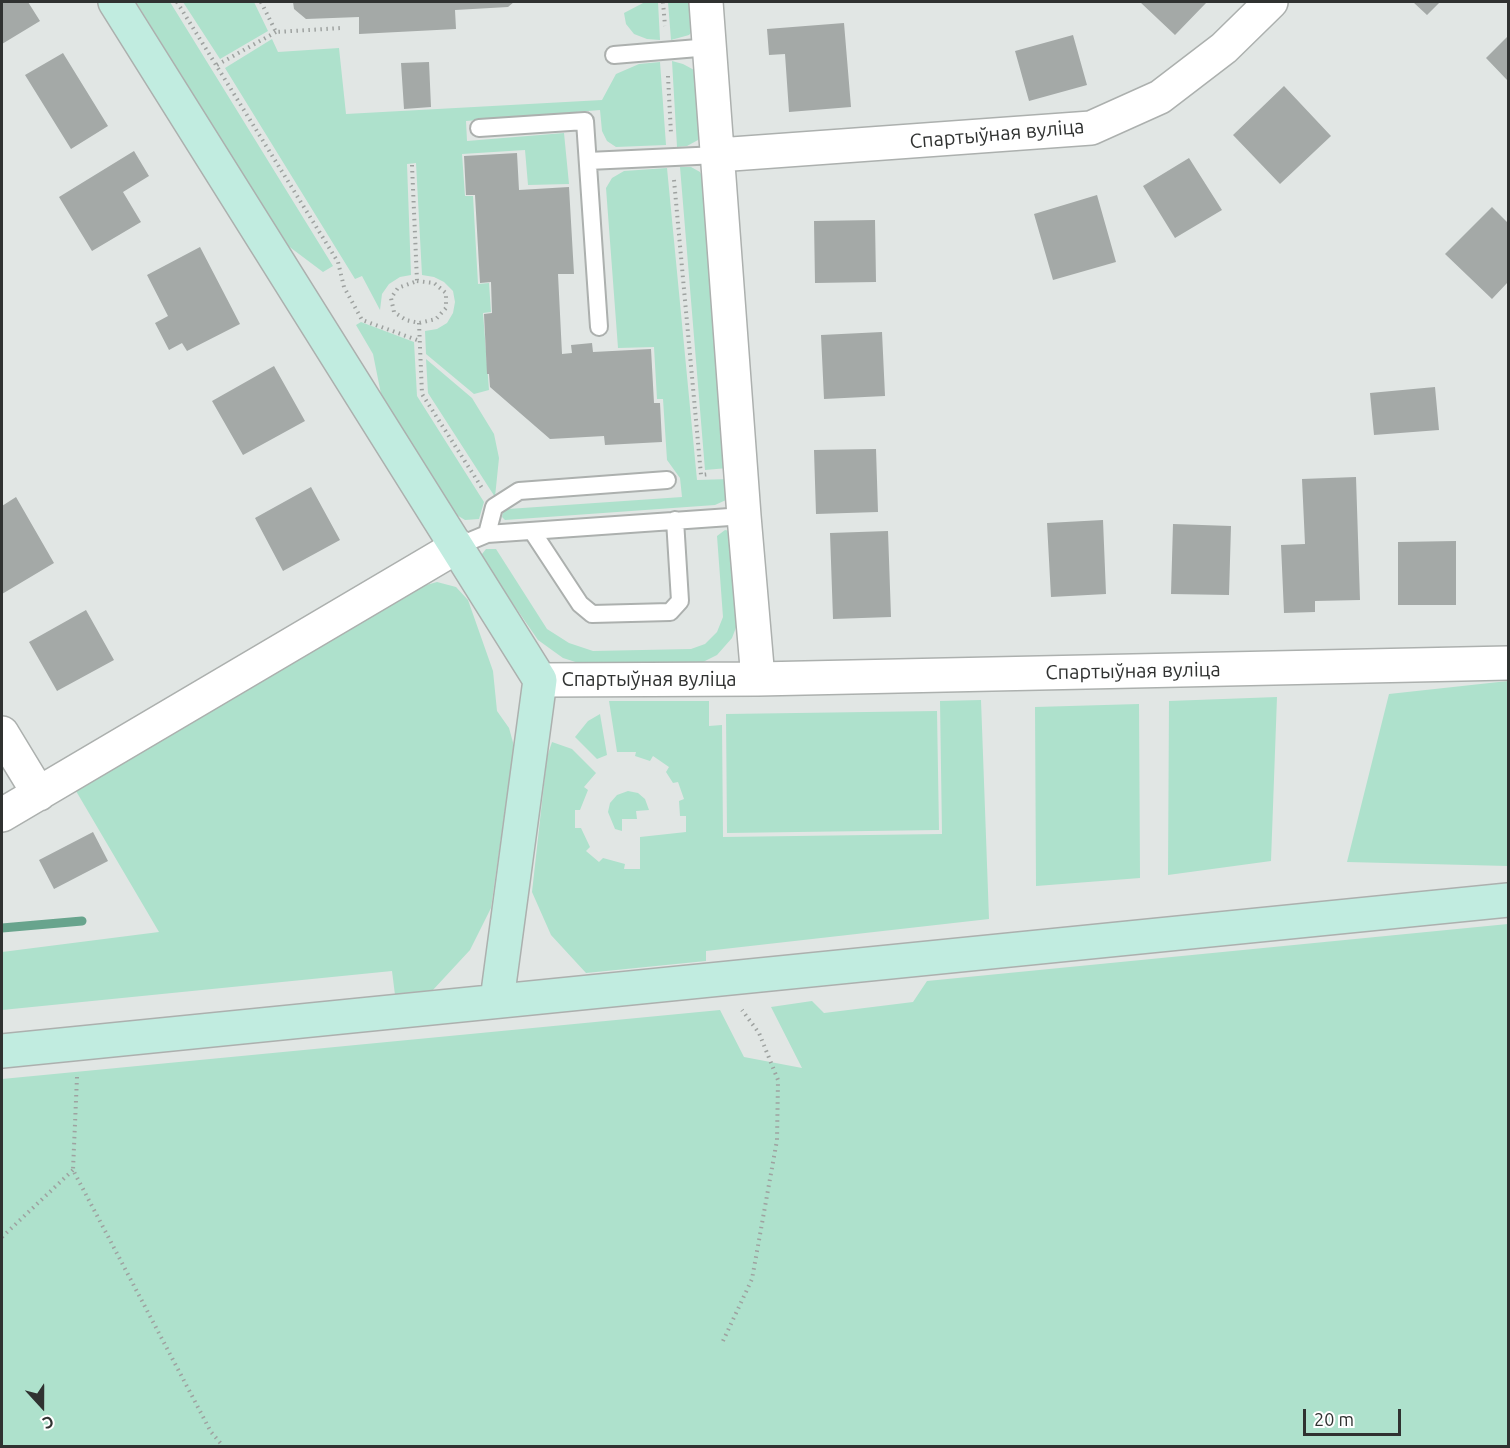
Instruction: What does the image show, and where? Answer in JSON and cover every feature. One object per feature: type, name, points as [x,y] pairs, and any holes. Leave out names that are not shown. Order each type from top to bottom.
[{"type":"street","points":[[115,2],[472,540],[540,680],[497,1000]]},
{"type":"street","name":"Спартыўная вуліца","points":[[706,2],[740,472],[758,679]]},
{"type":"street","name":"Спартыўная вуліца","points":[[718,154],[1091,128],[1160,96],[1224,48],[1271,2]]},
{"type":"street","points":[[2,815],[472,540]]},
{"type":"street","name":"Спартыўная вуліца","points":[[540,680],[758,679],[1509,663]]},
{"type":"street","points":[[2,733],[39,794]]},
{"type":"street","points":[[2,1051],[1509,900]]},
{"type":"lane","points":[[614,56],[710,47]]},
{"type":"lane","points":[[479,128],[585,121],[599,327]]},
{"type":"lane","points":[[588,161],[718,154]]},
{"type":"lane","points":[[472,540],[494,507],[519,491],[667,480]]},
{"type":"lane","points":[[472,540],[532,531],[744,516]]},
{"type":"lane","points":[[532,531],[580,604],[592,614],[669,612],[680,601],[675,520]]},
{"type":"path","points":[[177,2],[338,262],[344,287],[362,320],[420,341]]},
{"type":"path","points":[[261,2],[276,32]]},
{"type":"path","points":[[663,2],[672,156],[701,475],[740,472]]},
{"type":"path","points":[[217,66],[276,32],[341,28]]},
{"type":"path","points":[[412,165],[417,281]]},
{"type":"path","points":[[417,281],[434,283],[446,293],[447,308],[436,319],[419,323],[406,320],[394,312],[391,298],[398,288],[417,281]]},
{"type":"path","points":[[419,323],[422,394],[494,507]]},
{"type":"path","points":[[719,978],[759,1033],[778,1080],[777,1140],[752,1279],[723,1341]]},
{"type":"path","points":[[78,1043],[74,1170],[211,1432],[223,1446]]},
{"type":"path","points":[[2,1237],[74,1170]]},
{"type":"green space","points":[[136,2],[170,2],[333,266],[323,272],[287,245]]},
{"type":"green space","points":[[183,2],[254,2],[268,31],[220,59]]},
{"type":"green space","points":[[645,2],[658,2],[660,40],[647,39],[634,34],[626,24],[624,13]]},
{"type":"green space","points":[[668,2],[694,2],[696,27],[689,35],[671,40]]},
{"type":"green space","points":[[272,39],[278,52],[339,48],[346,114],[602,100],[616,74],[639,64],[660,62],[666,145],[616,147],[607,141],[602,131],[600,110],[466,121],[467,141],[564,133],[569,184],[528,185],[525,150],[462,154],[465,196],[473,196],[478,284],[489,283],[491,312],[483,313],[489,390],[474,394],[426,354],[425,331],[437,329],[447,323],[453,313],[455,302],[453,291],[444,282],[422,275],[416,163],[407,164],[411,275],[400,277],[389,284],[382,294],[380,310],[362,276],[355,279],[225,68]]},
{"type":"green space","points":[[672,61],[696,71],[704,121],[698,140],[687,146],[677,147]]},
{"type":"green space","points":[[680,167],[691,167],[700,172],[705,182],[728,468],[705,470]]},
{"type":"green space","points":[[667,168],[697,480],[729,479],[726,500],[715,505],[505,520],[502,517],[503,512],[508,509],[682,497],[680,478],[667,460],[663,399],[657,399],[654,347],[618,348],[606,188],[612,178],[624,171]]},
{"type":"green space","points":[[361,322],[414,342],[417,396],[484,502],[479,519],[465,520],[455,514],[381,394],[373,354],[356,325]]},
{"type":"green space","points":[[426,359],[472,398],[494,434],[499,458],[495,497],[428,393]]},
{"type":"green space","points":[[725,530],[730,531],[740,617],[732,638],[717,655],[699,664],[588,666],[563,658],[538,640],[482,559],[482,554],[486,549],[496,549],[547,629],[569,643],[593,651],[691,649],[705,644],[717,632],[723,617],[717,536]]},
{"type":"green space","points":[[437,582],[456,587],[468,600],[493,671],[497,711],[509,728],[514,746],[491,908],[470,950],[432,991],[395,995],[392,971],[2,1010],[2,952],[159,932],[76,791],[419,587]]},
{"type":"green space","points":[[1508,681],[1508,866],[1347,862],[1389,694]]},
{"type":"green space","points":[[1277,697],[1271,861],[1168,875],[1169,701]]},
{"type":"green space","points":[[981,700],[989,919],[706,951],[706,961],[586,973],[551,935],[532,892],[547,757],[552,742],[572,749],[596,773],[584,787],[588,790],[580,810],[575,810],[575,828],[581,828],[590,847],[586,851],[599,862],[603,858],[625,864],[624,869],[640,869],[640,837],[686,832],[686,816],[680,816],[679,801],[684,799],[678,782],[673,783],[666,772],[669,767],[653,756],[650,761],[635,756],[636,752],[617,752],[609,701],[709,701],[709,726],[722,725],[723,837],[942,834],[940,701]]},
{"type":"green space","points":[[1139,704],[1140,878],[1036,886],[1035,707]]},
{"type":"green space","points":[[937,711],[939,830],[727,833],[726,714]]},
{"type":"green space","points":[[600,714],[607,755],[597,759],[575,737],[588,721]]},
{"type":"green space","points":[[628,791],[638,793],[645,799],[649,810],[636,811],[637,819],[622,819],[622,831],[615,829],[608,812],[610,803],[617,795]]},
{"type":"green space","points":[[1508,924],[1508,1446],[2,1446],[2,1079],[720,1010],[744,1057],[802,1068],[771,1007],[812,1001],[824,1013],[913,1002],[927,981]]},
{"type":"building","points":[[2,2],[28,2],[40,21],[2,44]]},
{"type":"building","points":[[293,2],[514,2],[508,7],[455,10],[456,29],[359,34],[359,17],[306,19],[294,9]]},
{"type":"building","points":[[1140,2],[1207,2],[1175,35]]},
{"type":"building","points":[[1413,2],[1440,2],[1427,15]]},
{"type":"building","points":[[844,23],[851,107],[789,112],[785,54],[769,55],[767,29]]},
{"type":"building","points":[[1073,35],[1087,85],[1029,101],[1015,51]]},
{"type":"building","points":[[1508,36],[1508,81],[1486,58]]},
{"type":"building","points":[[63,53],[108,126],[71,149],[25,75]]},
{"type":"building","points":[[429,62],[431,107],[404,109],[401,63]]},
{"type":"building","points":[[1284,86],[1331,136],[1280,184],[1233,135]]},
{"type":"building","points":[[134,151],[149,176],[123,192],[141,222],[92,251],[59,197]]},
{"type":"building","points":[[517,153],[519,190],[569,187],[574,274],[558,274],[562,354],[572,353],[571,345],[592,343],[593,352],[651,349],[654,403],[660,403],[662,442],[605,445],[604,436],[550,439],[490,387],[489,374],[487,374],[484,314],[492,313],[491,282],[480,283],[475,195],[466,195],[464,156]]},
{"type":"building","points":[[1189,158],[1222,210],[1175,238],[1143,186]]},
{"type":"building","points":[[1097,195],[1116,262],[1053,280],[1034,214]]},
{"type":"building","points":[[1492,207],[1508,223],[1508,282],[1492,299],[1445,254]]},
{"type":"building","points":[[875,220],[876,282],[815,283],[814,221]]},
{"type":"building","points":[[200,247],[240,324],[187,351],[182,343],[169,350],[155,323],[168,316],[147,275]]},
{"type":"building","points":[[882,332],[885,396],[824,399],[821,335]]},
{"type":"building","points":[[274,366],[305,421],[243,455],[212,401]]},
{"type":"building","points":[[1435,387],[1439,430],[1374,435],[1370,393]]},
{"type":"building","points":[[876,449],[878,512],[816,514],[814,450]]},
{"type":"building","points":[[1356,477],[1360,600],[1315,601],[1315,612],[1284,613],[1281,545],[1305,544],[1302,479]]},
{"type":"building","points":[[311,487],[340,540],[283,571],[255,518]]},
{"type":"building","points":[[16,497],[54,563],[2,594],[2,506]]},
{"type":"building","points":[[1103,520],[1106,594],[1051,597],[1047,523]]},
{"type":"building","points":[[1173,524],[1231,526],[1229,595],[1171,594]]},
{"type":"building","points":[[888,531],[891,617],[833,619],[830,533]]},
{"type":"building","points":[[1456,541],[1456,605],[1398,605],[1398,542]]},
{"type":"building","points":[[86,610],[114,660],[57,691],[29,642]]},
{"type":"building","points":[[93,832],[108,861],[54,889],[39,860]]},
{"type":"waterway","points":[[2,928],[82,921]]}]
